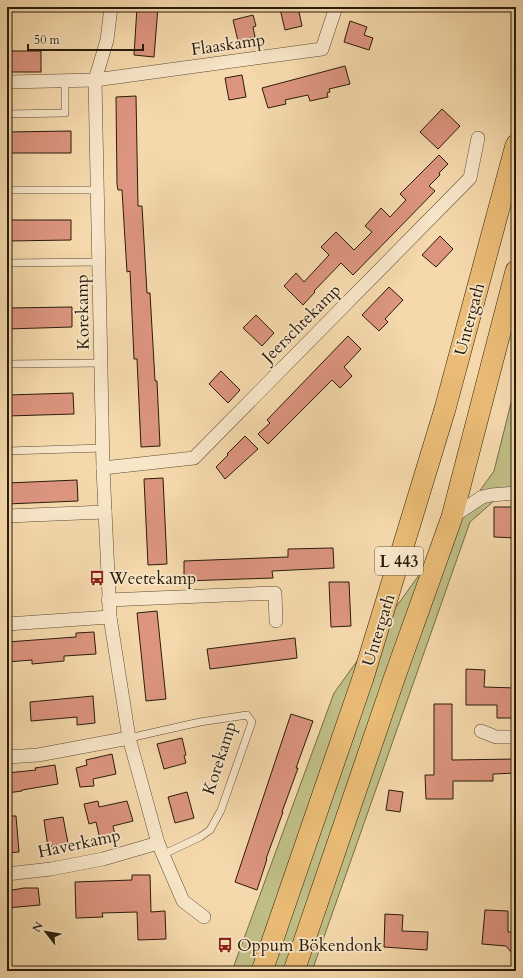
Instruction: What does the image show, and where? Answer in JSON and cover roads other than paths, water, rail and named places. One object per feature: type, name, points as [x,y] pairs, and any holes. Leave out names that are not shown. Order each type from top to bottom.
[{"type":"main road","name":"Untergath","points":[[262,971],[368,663],[445,409],[516,145]]},
{"type":"main road","name":"Untergath","points":[[294,971],[395,676],[452,517],[516,271]]},
{"type":"street","name":"Korekamp","points":[[111,7],[106,40],[95,80],[103,468],[108,600],[129,738],[160,849],[183,901],[204,917]]},
{"type":"street","name":"Flaaskamp","points":[[95,80],[322,49],[336,7]]},
{"type":"street","points":[[7,82],[95,80]]},
{"type":"street","name":"Jeerschtekamp","points":[[103,468],[194,458],[470,178],[478,138]]},
{"type":"street","points":[[452,517],[482,497],[491,494],[516,493]]},
{"type":"street","points":[[7,516],[105,512]]},
{"type":"street","points":[[108,600],[275,593],[276,621]]},
{"type":"street","points":[[7,624],[110,617]]},
{"type":"street","points":[[481,731],[496,737],[516,737]]},
{"type":"street","points":[[7,757],[38,755],[129,738]]},
{"type":"street","name":"Haverkamp","points":[[7,874],[51,869],[160,849]]},
{"type":"lane","points":[[7,114],[65,113],[65,81]]},
{"type":"lane","points":[[7,190],[97,190]]},
{"type":"lane","points":[[7,263],[99,262]]},
{"type":"lane","points":[[7,364],[101,363]]},
{"type":"lane","points":[[7,451],[103,448]]},
{"type":"lane","name":"Korekamp","points":[[129,738],[200,722],[247,714],[252,722],[221,810],[210,830],[200,837],[160,849]]},
{"type":"place","name":"Weetekamp","points":[[97,578]]},
{"type":"place","name":"Oppum Bökendonk","points":[[225,945]]}]
